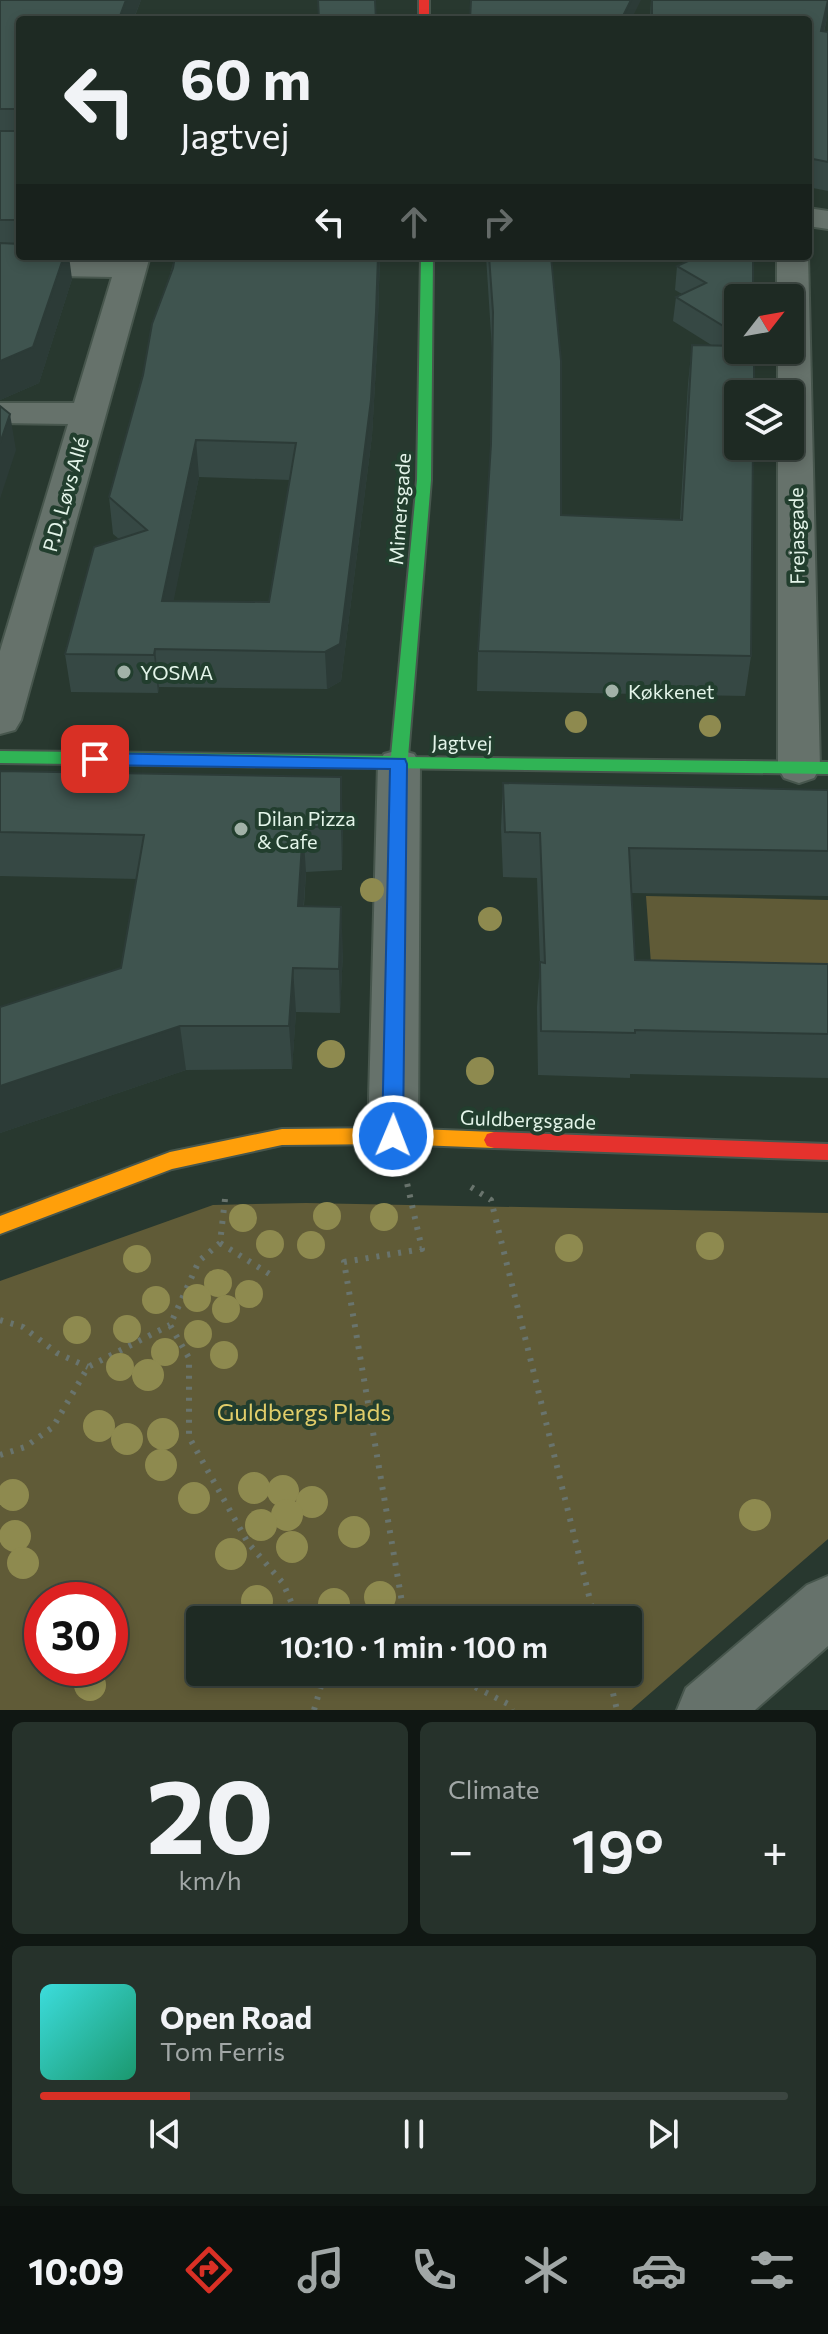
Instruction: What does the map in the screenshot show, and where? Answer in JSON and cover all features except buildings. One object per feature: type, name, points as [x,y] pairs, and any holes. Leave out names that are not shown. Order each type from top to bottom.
[{"type":"street","name":"Mimersgade","points":[[399,764],[424,480],[427,260]]},
{"type":"street","name":"Frejasgade","points":[[793,260],[813,768]]},
{"type":"street","name":"P.D. Løvs Allé","points":[[0,266],[132,262],[0,720]]},
{"type":"street","points":[[0,413],[88,414]]},
{"type":"street","name":"Jagtvej","points":[[0,757],[813,768]]},
{"type":"street","points":[[393,1136],[399,764]]},
{"type":"street","name":"Guldbergsgade","points":[[0,1225],[170,1161],[282,1137],[393,1136],[828,1152]]},
{"type":"street","points":[[708,1710],[828,1606]]},
{"type":"path","points":[[393,1136],[422,1249],[344,1262],[403,1606]]},
{"type":"path","points":[[0,1455],[25,1447],[53,1427],[88,1367],[170,1325],[199,1261],[220,1243],[226,1189],[223,1150]]},
{"type":"path","points":[[466,1184],[491,1200],[592,1606]]},
{"type":"path","points":[[220,1243],[271,1275]]},
{"type":"path","points":[[0,1320],[16,1322],[28,1328],[55,1353],[88,1367]]},
{"type":"path","points":[[170,1325],[189,1358],[189,1437],[248,1543],[283,1583],[293,1606]]},
{"type":"path","points":[[314,1710],[321,1686]]},
{"type":"path","points":[[473,1686],[510,1705],[512,1710]]},
{"type":"path","points":[[611,1686],[617,1710]]},
{"type":"green space","points":[[646,896],[828,900],[828,995],[653,991]]},
{"type":"green space","name":"Guldbergs Plads","points":[[306,1203],[828,1213],[828,1539],[631,1710],[0,1710],[0,1281],[213,1205]]},
{"type":"traffic: fast","points":[[399,764],[424,480],[427,260]]},
{"type":"traffic: fast","points":[[0,757],[828,768]]},
{"type":"traffic: slow","points":[[0,1225],[170,1161],[282,1137],[393,1136],[494,1140]]},
{"type":"traffic: jam","points":[[424,0],[424,16]]},
{"type":"traffic: jam","points":[[494,1140],[828,1152]]},
{"type":"place","name":"YOSMA","points":[[124,672]]},
{"type":"place","name":"Køkkenet","points":[[612,691]]},
{"type":"place","name":"Dilan Pizza & Cafe","points":[[241,829]]},
{"type":"route","points":[[95,759],[399,764],[393,1136]]}]
